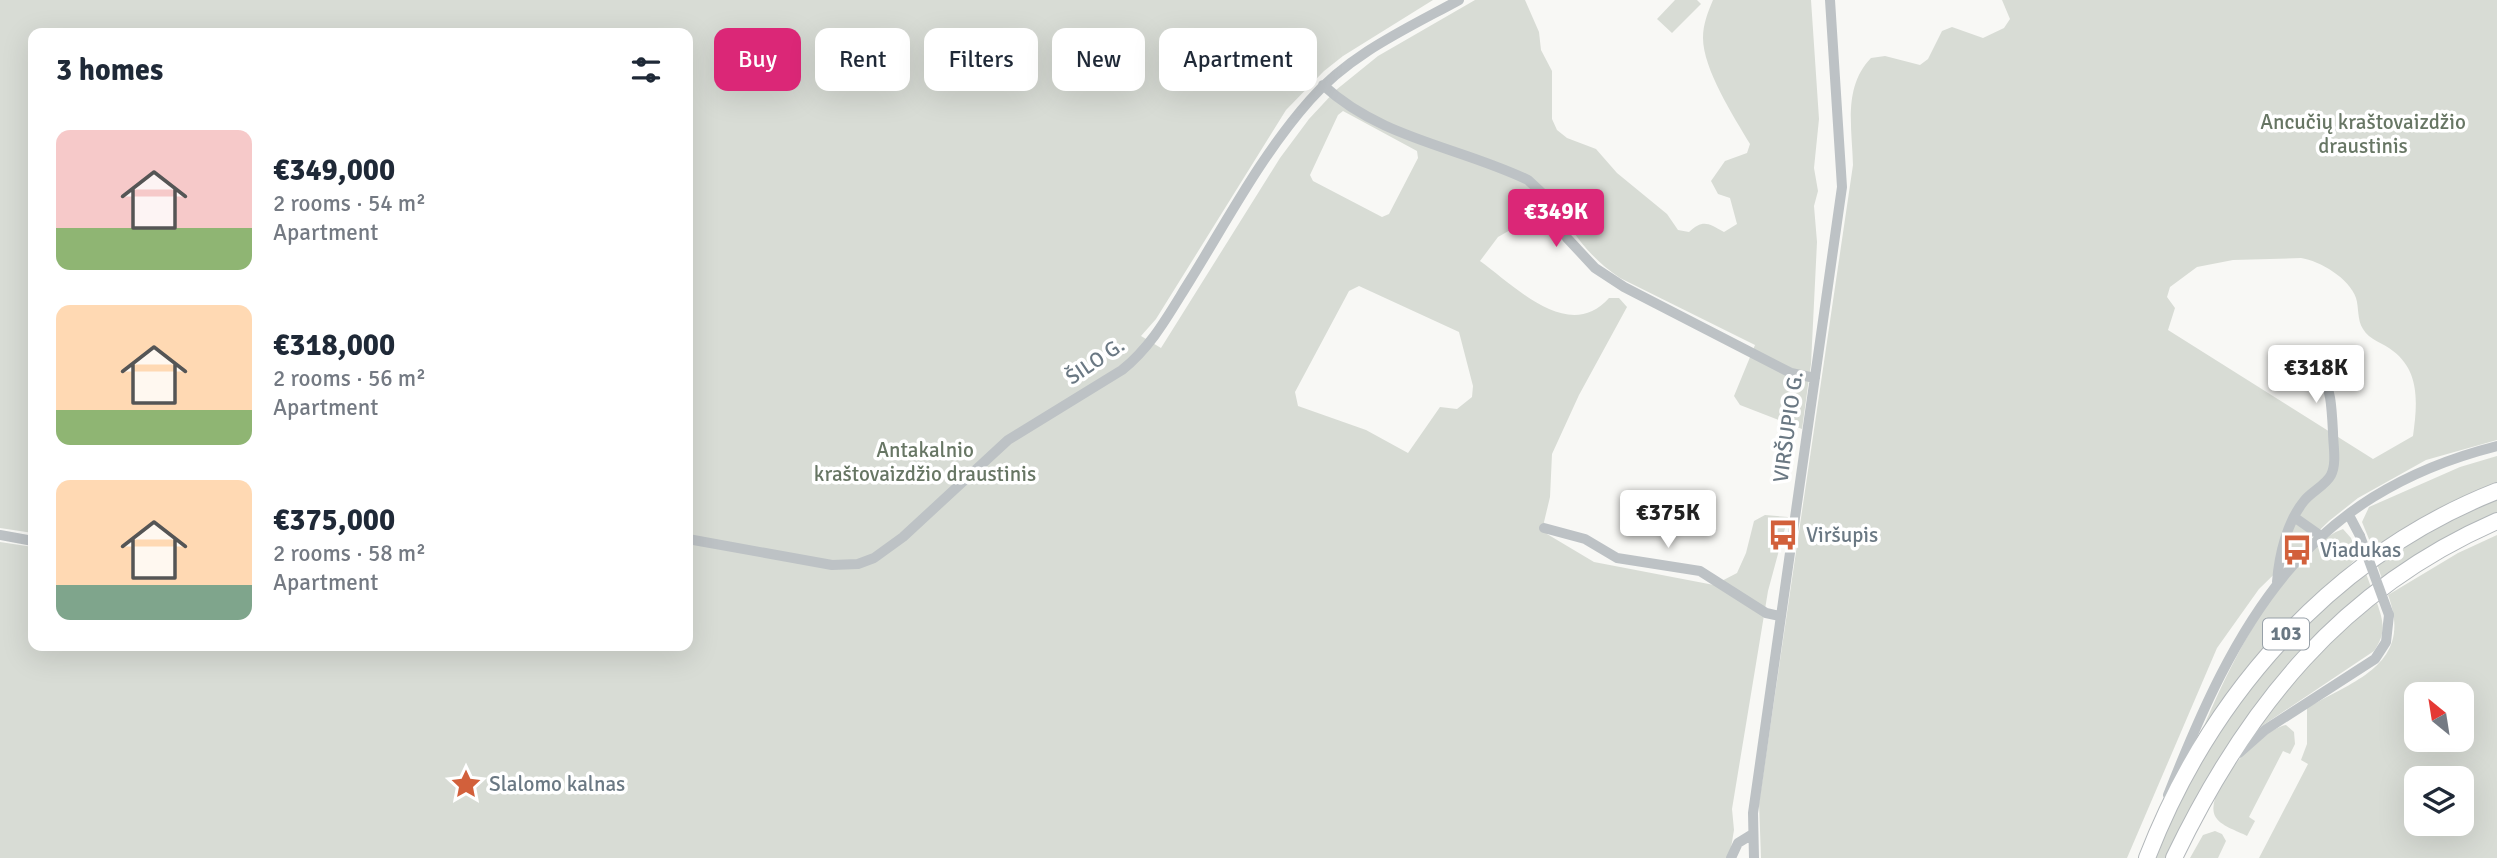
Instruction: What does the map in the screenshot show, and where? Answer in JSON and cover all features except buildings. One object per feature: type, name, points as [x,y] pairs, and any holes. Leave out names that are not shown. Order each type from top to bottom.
[{"type":"main road","name":"103","points":[[2149,853],[2174,796],[2208,733],[2244,684],[2292,628],[2348,578],[2386,550],[2446,514],[2497,491]]},
{"type":"main road","name":"103","points":[[2174,858],[2214,779],[2268,698],[2338,623],[2423,561],[2497,521]]},
{"type":"street","name":"ŠILO G.","points":[[693,540],[832,565],[858,564],[887,550],[1008,440],[1138,358],[1163,324],[1284,132],[1323,85],[1378,44],[1459,0]]},
{"type":"street","name":"VIRŠUPIO G.","points":[[1754,858],[1751,835],[1842,187],[1830,0]]},
{"type":"street","points":[[1323,85],[1361,114],[1412,139],[1528,180],[1543,194],[1567,238],[1595,268],[1624,287],[1791,373],[1815,377]]},
{"type":"street","points":[[2274,351],[2314,369],[2327,381],[2331,393],[2334,461],[2330,476],[2303,502],[2294,517],[2287,533],[2277,582]]},
{"type":"street","points":[[2149,853],[2175,778],[2215,684],[2247,623],[2277,582],[2321,536],[2349,515],[2407,480],[2497,446]]},
{"type":"street","points":[[2214,779],[2265,730],[2375,659],[2386,642],[2389,615],[2360,536],[2349,515]]},
{"type":"street","points":[[2294,517],[2321,536]]},
{"type":"street","points":[[1544,528],[1585,538],[1617,558],[1700,571],[1766,613],[1780,616]]},
{"type":"street","points":[[0,535],[28,540]]},
{"type":"street","points":[[1731,858],[1738,843],[1751,835]]},
{"type":"green space","name":"Antakalnio kraštovaizdžio draustinis","points":[[0,0],[1433,0],[1343,56],[1317,78],[1317,28],[1159,28],[1159,91],[1305,91],[1286,110],[1156,319],[1141,336],[1161,348],[1280,158],[1309,119],[1336,90],[1378,56],[1475,0],[1525,0],[1539,32],[1541,50],[1552,71],[1552,119],[1557,130],[1567,138],[1596,149],[1617,173],[1667,214],[1678,230],[1689,232],[1698,225],[1706,224],[1724,232],[1737,224],[1730,198],[1718,194],[1711,181],[1725,161],[1747,153],[1750,144],[1720,92],[1708,64],[1703,38],[1709,9],[1713,0],[1811,0],[1819,119],[1814,168],[1818,191],[1814,206],[1817,242],[1811,364],[1802,429],[1740,405],[1734,396],[1755,345],[1620,278],[1583,245],[1556,204],[1498,237],[1480,261],[1526,296],[1560,313],[1577,315],[1593,310],[1609,298],[1619,298],[1627,307],[1579,395],[1552,454],[1550,497],[1544,522],[1547,534],[1594,562],[1714,585],[1737,573],[1746,553],[1754,521],[1765,515],[1788,517],[1768,591],[1732,809],[1732,858],[0,858],[0,542],[28,546],[28,651],[693,651],[693,28],[28,28],[28,532],[0,528]],"holes":[[[1343,111],[1417,151],[1418,158],[1389,214],[1382,217],[1313,181],[1310,175],[1338,115]],[[1359,286],[1459,332],[1473,386],[1472,397],[1457,409],[1440,407],[1408,453],[1366,430],[1298,406],[1295,392],[1349,291]]]},
{"type":"green space","points":[[1675,0],[1697,0],[1701,4],[1672,33],[1657,19]]},
{"type":"green space","name":"Ancučių kraštovaizdžio draustinis","points":[[2002,0],[2497,0],[2497,440],[2426,460],[2358,498],[2329,521],[2259,589],[2217,648],[2127,858],[1761,858],[1759,803],[1853,165],[1851,108],[1856,82],[1871,58],[1885,56],[1920,65],[1928,59],[1942,31],[1952,27],[1983,38],[2004,28],[2010,19]],"holes":[[[2233,260],[2309,260],[2341,277],[2356,298],[2363,329],[2402,359],[2413,379],[2416,401],[2413,436],[2373,459],[2168,330],[2175,308],[2167,297],[2170,287],[2197,267]]]},
{"type":"green space","points":[[2497,456],[2497,483],[2373,549],[2362,522],[2369,507],[2460,467]]},
{"type":"green space","points":[[2497,498],[2497,515],[2382,579],[2377,564],[2424,534]]},
{"type":"green space","points":[[2343,529],[2351,538],[2358,557],[2262,650],[2201,734],[2240,650],[2278,588],[2299,562],[2321,542]]},
{"type":"green space","points":[[2497,535],[2497,858],[2259,858],[2308,764],[2301,760],[2307,744],[2307,708],[2361,678],[2386,654],[2393,638],[2394,619],[2388,595],[2458,553]]},
{"type":"green space","points":[[2365,571],[2371,587],[2336,617],[2278,678],[2230,744],[2168,858],[2154,858],[2196,764],[2278,650]]},
{"type":"green space","points":[[2377,603],[2383,628],[2381,639],[2374,651],[2247,736],[2324,649]]},
{"type":"green space","points":[[2286,725],[2294,732],[2295,744],[2290,754],[2283,751],[2249,817],[2255,821],[2247,836],[2217,820],[2214,805],[2218,792],[2226,777],[2249,749],[2275,729]]},
{"type":"green space","points":[[2215,831],[2222,834],[2226,841],[2218,858],[2190,858],[2203,835]]},
{"type":"place","name":"Viršupis","points":[[1783,535]]},
{"type":"place","name":"Viadukas","points":[[2297,550]]},
{"type":"place","name":"Slalomo kalnas","points":[[466,784]]}]
